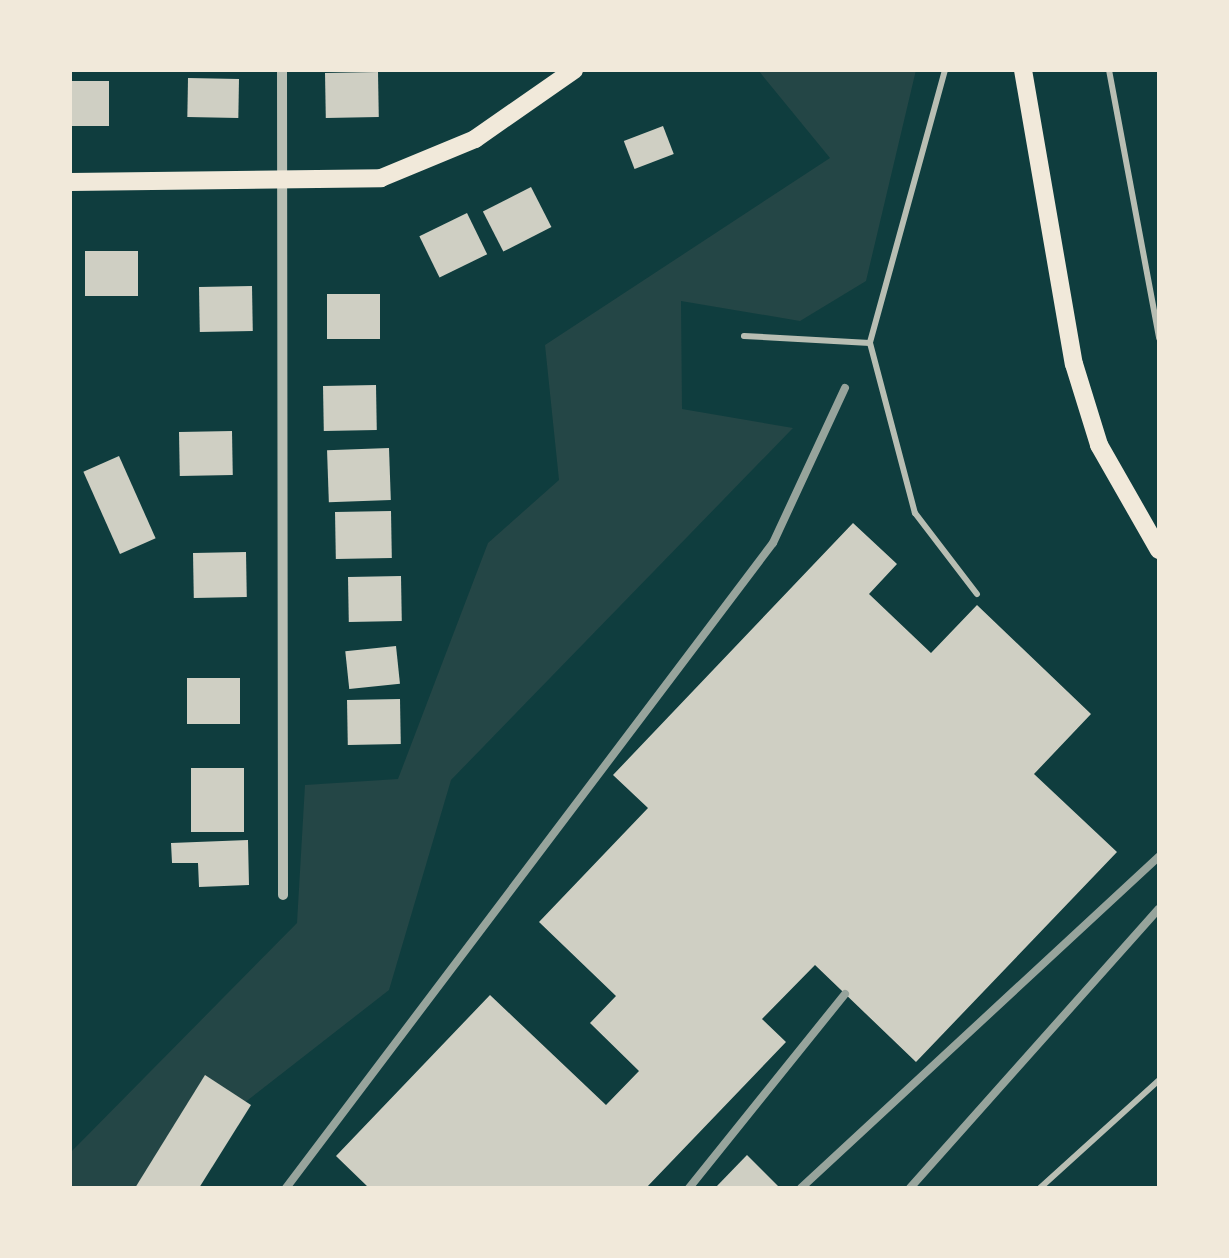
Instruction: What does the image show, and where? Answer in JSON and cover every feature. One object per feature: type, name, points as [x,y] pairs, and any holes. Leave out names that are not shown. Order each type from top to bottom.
[{"type":"main road","points":[[70,182],[283,186],[422,167],[574,70]]},
{"type":"main road","points":[[1023,70],[1074,364],[1100,445],[1159,550]]},
{"type":"street","points":[[282,70],[283,895]]},
{"type":"lane","points":[[945,70],[870,343],[915,513],[977,594]]},
{"type":"lane","points":[[1109,70],[1159,338]]},
{"type":"lane","points":[[744,336],[870,343]]},
{"type":"lane","points":[[1040,1188],[1159,1080]]},
{"type":"shaded area","points":[[758,70],[916,70],[866,281],[800,321],[681,301],[682,409],[793,428],[451,780],[389,990],[135,1188],[70,1188],[70,1153],[297,923],[305,785],[398,779],[488,543],[559,480],[545,345],[830,158]]},
{"type":"building","points":[[378,72],[379,117],[326,118],[325,73]]},
{"type":"building","points":[[188,78],[239,79],[238,118],[187,117]]},
{"type":"building","points":[[70,81],[109,81],[109,126],[70,126]]},
{"type":"building","points":[[663,126],[674,154],[635,169],[624,141]]},
{"type":"building","points":[[531,187],[551,227],[503,252],[483,212]]},
{"type":"building","points":[[467,213],[487,254],[440,278],[419,236]]},
{"type":"building","points":[[85,251],[138,251],[138,296],[85,296]]},
{"type":"building","points":[[252,286],[253,331],[200,332],[199,287]]},
{"type":"building","points":[[327,294],[380,294],[380,339],[327,339]]},
{"type":"building","points":[[376,385],[377,430],[324,431],[323,386]]},
{"type":"building","points":[[232,431],[233,475],[180,476],[179,432]]},
{"type":"building","points":[[389,448],[391,500],[329,502],[327,450]]},
{"type":"building","points":[[119,456],[156,538],[120,554],[83,472]]},
{"type":"building","points":[[391,511],[392,558],[336,559],[335,512]]},
{"type":"building","points":[[853,523],[897,564],[869,594],[931,653],[977,605],[1091,714],[1034,774],[1117,852],[916,1062],[815,965],[762,1019],[786,1042],[646,1188],[369,1188],[336,1156],[490,995],[606,1105],[639,1071],[590,1023],[616,996],[539,922],[648,808],[613,775]]},
{"type":"building","points":[[246,552],[247,597],[194,598],[193,553]]},
{"type":"building","points":[[401,576],[402,621],[349,622],[348,577]]},
{"type":"building","points":[[396,646],[400,684],[349,689],[345,651]]},
{"type":"building","points":[[187,678],[240,678],[240,724],[187,724]]},
{"type":"building","points":[[400,699],[401,744],[348,745],[347,700]]},
{"type":"building","points":[[191,768],[244,768],[244,832],[191,832]]},
{"type":"building","points":[[248,840],[249,885],[199,887],[198,863],[172,863],[171,843]]},
{"type":"building","points":[[205,1075],[251,1105],[199,1188],[135,1188]]},
{"type":"building","points":[[747,1155],[780,1188],[715,1188]]},
{"type":"railway","points":[[286,1188],[773,543],[845,388]]},
{"type":"railway","points":[[801,1188],[1159,856]]},
{"type":"railway","points":[[910,1188],[1159,909]]},
{"type":"railway","points":[[689,1188],[845,994]]}]
